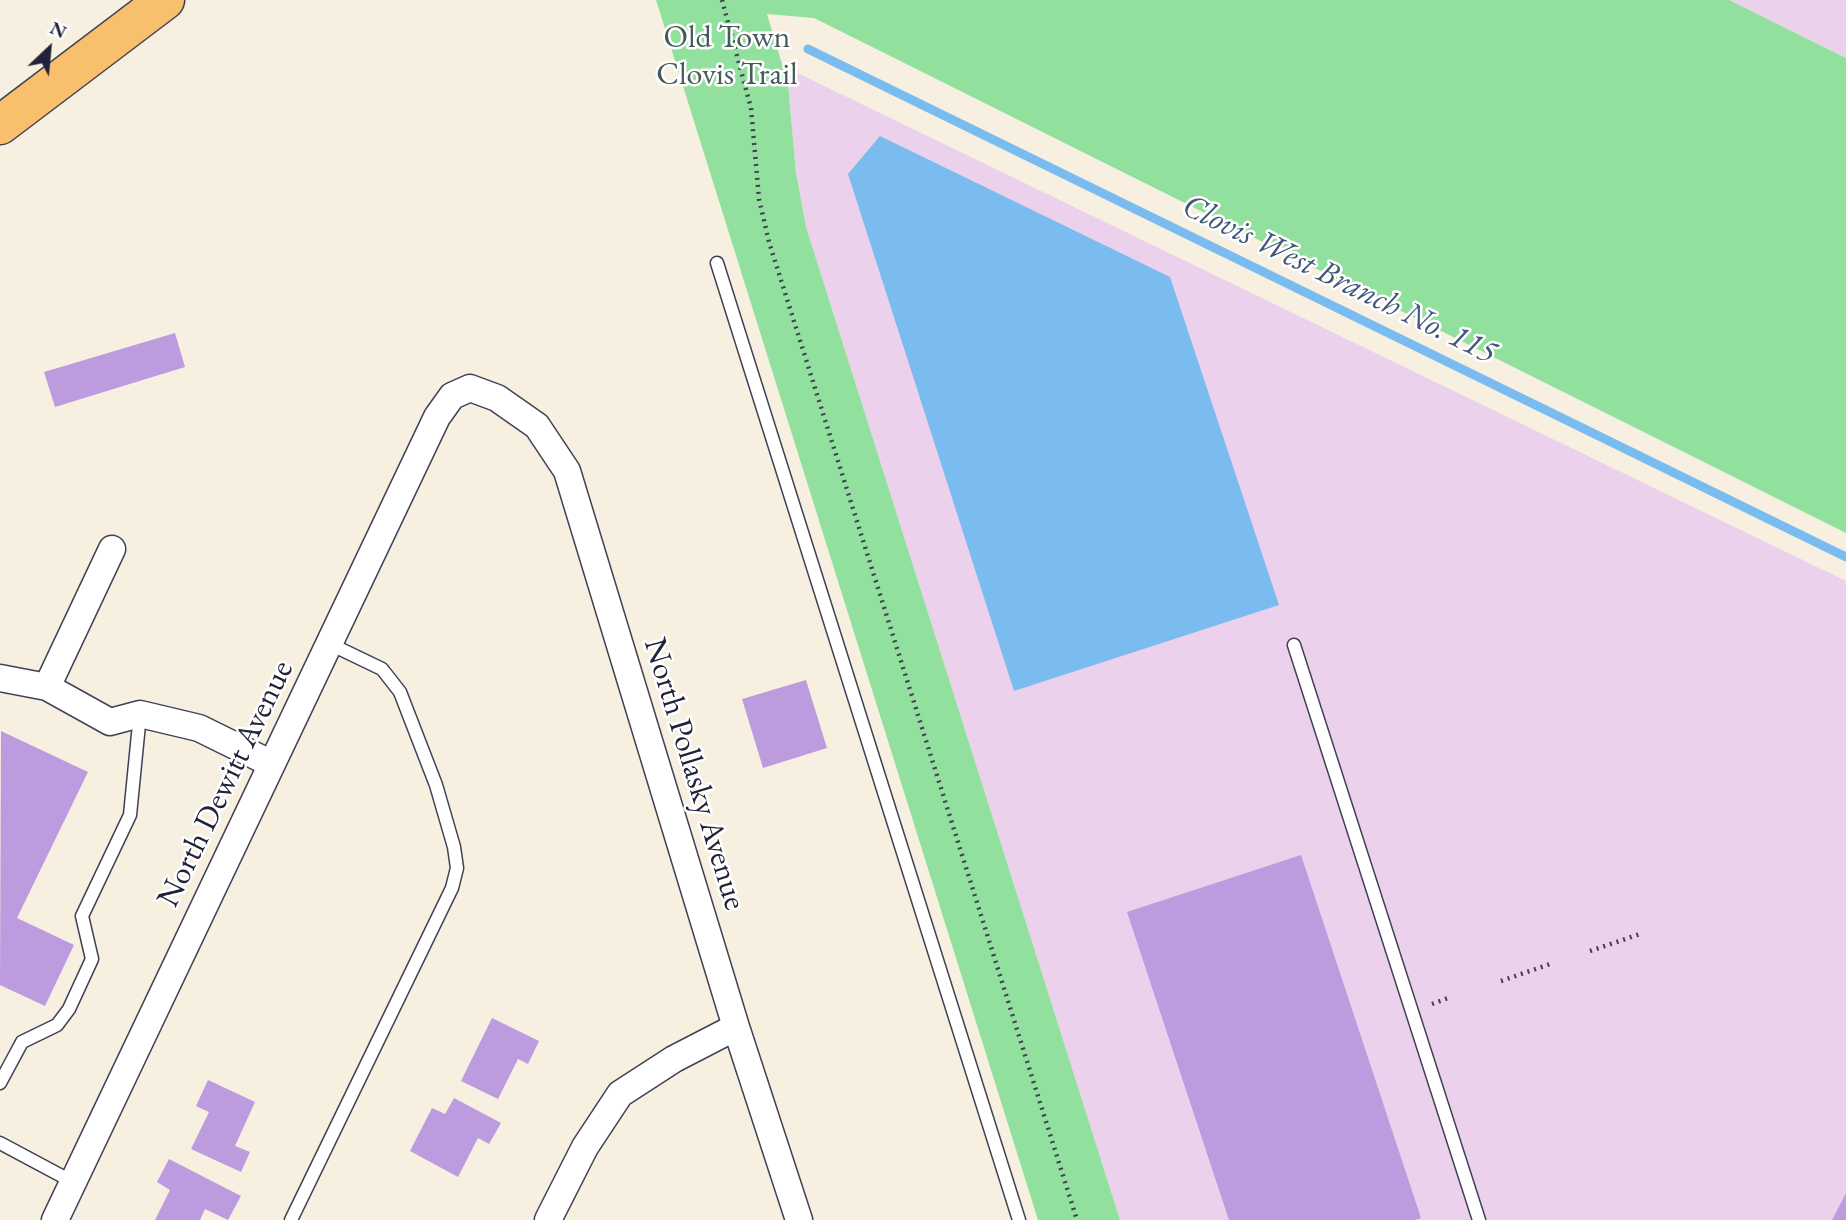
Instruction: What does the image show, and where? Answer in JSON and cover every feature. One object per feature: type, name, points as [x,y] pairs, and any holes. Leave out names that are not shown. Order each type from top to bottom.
[{"type":"highway","points":[[0,125],[165,0]]},
{"type":"street","name":"North Dewitt Avenue","points":[[55,1220],[437,417],[452,396],[470,387]]},
{"type":"street","name":"North Pollasky Avenue","points":[[470,387],[497,398],[537,426],[567,471],[736,1027],[799,1220]]},
{"type":"street","points":[[47,687],[112,549]]},
{"type":"street","points":[[0,678],[47,687],[110,722],[140,714],[199,729],[272,765]]},
{"type":"street","points":[[548,1220],[585,1147],[621,1094],[674,1059],[736,1027]]},
{"type":"lane","points":[[717,262],[1019,1220]]},
{"type":"lane","points":[[291,1220],[447,900],[457,868],[454,847],[436,785],[400,692],[382,670],[330,644]]},
{"type":"lane","points":[[1294,646],[1479,1220]]},
{"type":"lane","points":[[0,1083],[22,1042],[57,1025],[69,1009],[92,959],[82,916],[130,815],[140,714]]},
{"type":"lane","points":[[0,1143],[73,1182]]},
{"type":"path","points":[[722,0],[751,108],[759,200],[769,242],[1077,1220]]},
{"type":"path","points":[[1590,951],[1643,933]]},
{"type":"path","points":[[1501,981],[1553,963]]},
{"type":"path","points":[[1430,1004],[1448,998]]},
{"type":"shaded area","points":[[1729,0],[1846,0],[1846,58]]},
{"type":"shaded area","points":[[783,66],[1846,581],[1846,1220],[1120,1220],[806,227],[796,173],[788,84]]},
{"type":"green space","name":"Old Town Clovis Trail","points":[[656,0],[1729,0],[1846,58],[1846,533],[814,18],[767,14],[788,84],[796,173],[806,227],[1120,1220],[1038,1220]]},
{"type":"water","points":[[880,136],[1170,277],[1279,605],[1014,691],[848,174]]},
{"type":"building","points":[[175,333],[185,367],[55,407],[44,372]]},
{"type":"building","points":[[806,680],[827,748],[763,768],[742,699]]},
{"type":"building","points":[[1,731],[88,772],[17,918],[74,945],[45,1006],[0,985]]},
{"type":"building","points":[[1301,855],[1421,1218],[1415,1220],[1229,1220],[1127,912]]},
{"type":"building","points":[[492,1018],[539,1041],[528,1064],[518,1059],[498,1099],[461,1081]]},
{"type":"building","points":[[208,1080],[255,1102],[235,1146],[250,1152],[241,1172],[191,1149],[209,1112],[196,1106]]},
{"type":"building","points":[[454,1098],[501,1123],[489,1144],[478,1138],[458,1177],[410,1151],[432,1108],[445,1114]]},
{"type":"building","points":[[169,1159],[241,1196],[228,1220],[205,1209],[200,1220],[155,1220],[170,1190],[157,1182]]},
{"type":"building","points":[[1846,1193],[1846,1220],[1832,1220]]},
{"type":"waterway","name":"Clovis West Branch No. 115","points":[[808,49],[1846,557]]}]
